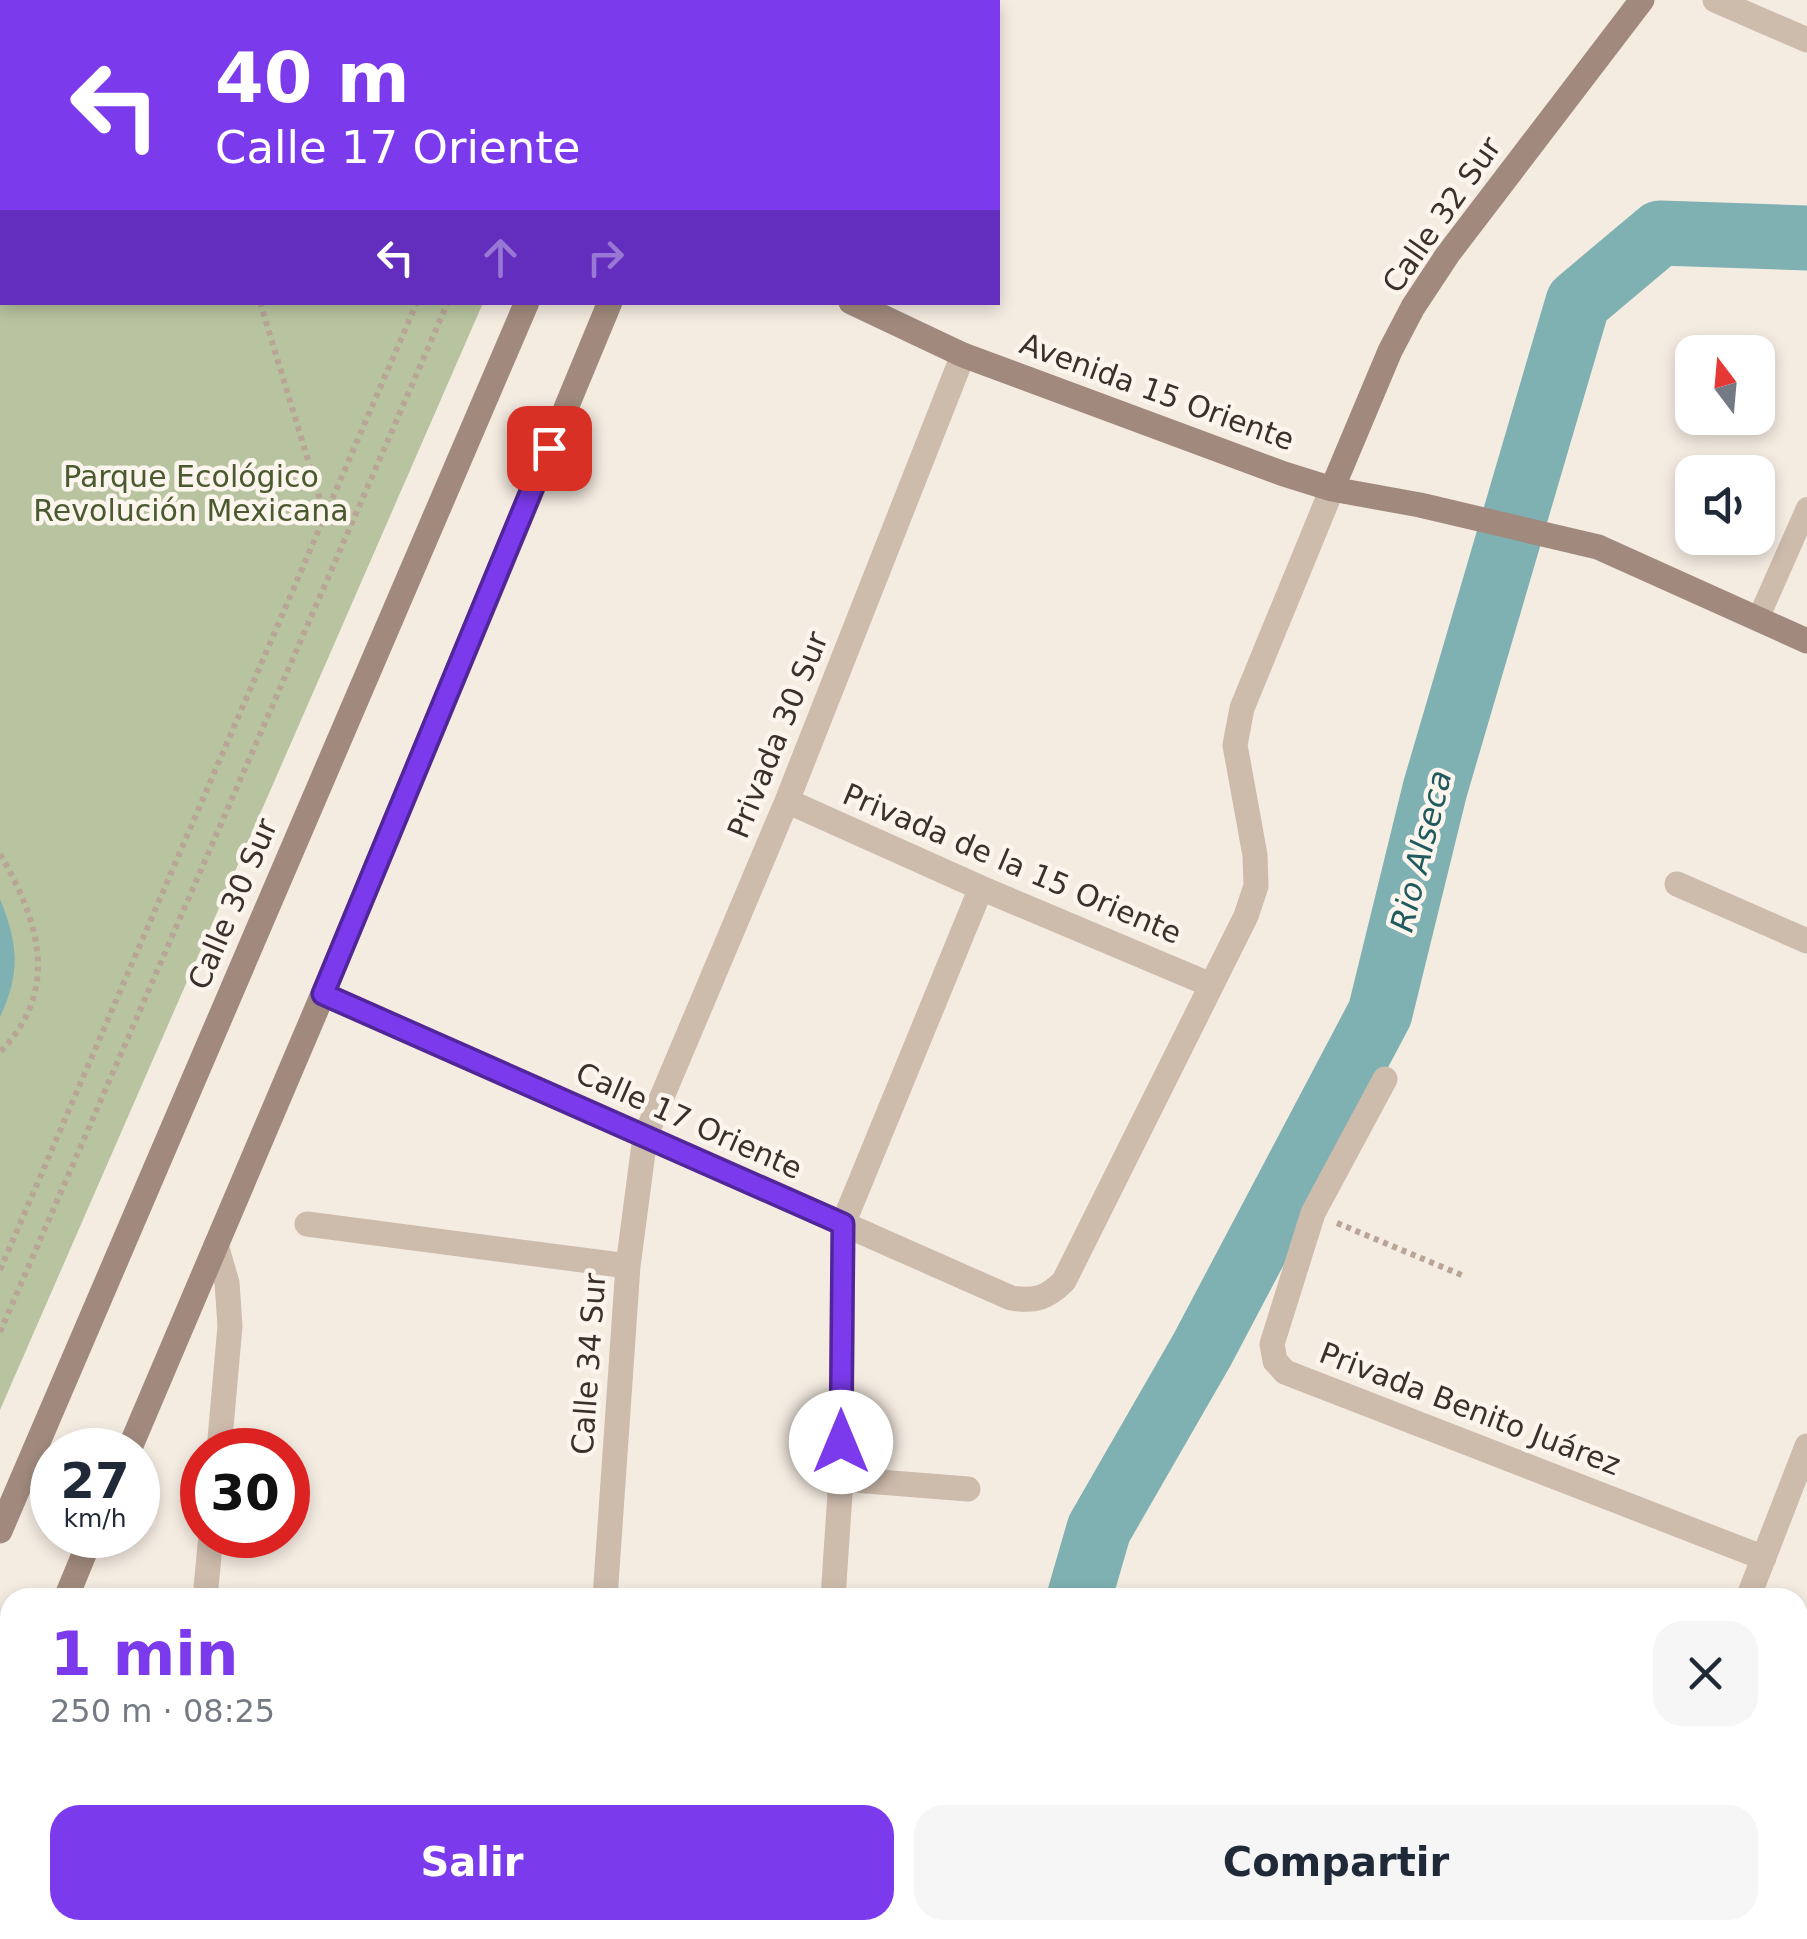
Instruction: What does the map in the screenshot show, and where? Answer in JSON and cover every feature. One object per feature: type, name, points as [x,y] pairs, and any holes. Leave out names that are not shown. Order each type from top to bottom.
[{"type":"main road","name":"Calle 32 Sur","points":[[1332,489],[1390,350],[1414,307],[1448,254],[1642,0]]},
{"type":"main road","name":"Calle 30 Sur","points":[[0,1531],[525,305]]},
{"type":"main road","points":[[137,1428],[323,994],[609,305]]},
{"type":"main road","name":"Avenida 15 Oriente","points":[[857,305],[963,355],[1237,458],[1332,489],[1420,505],[1598,547],[1807,641]]},
{"type":"main road","points":[[70,1588],[83,1558]]},
{"type":"street","points":[[1715,0],[1807,40]]},
{"type":"street","name":"Privada 30 Sur","points":[[646,1137],[787,802],[963,355]]},
{"type":"street","points":[[1211,985],[1246,916],[1256,886],[1255,855],[1236,745],[1242,708],[1332,489]]},
{"type":"street","name":"Privada de la 15 Oriente","points":[[787,802],[1211,985]]},
{"type":"street","points":[[1677,884],[1807,941]]},
{"type":"street","points":[[834,1588],[841,1479],[843,1224],[980,888]]},
{"type":"street","name":"Calle 17 Oriente","points":[[323,994],[1011,1298],[1031,1302],[1051,1294],[1064,1281],[1211,985]]},
{"type":"street","name":"Privada Benito Juárez","points":[[1385,1079],[1313,1213],[1272,1344],[1275,1360],[1284,1372],[1764,1558]]},
{"type":"street","name":"Calle 34 Sur","points":[[606,1588],[628,1266],[646,1137]]},
{"type":"street","points":[[306,1224],[628,1266]]},
{"type":"street","points":[[216,1245],[227,1282],[230,1326],[220,1428]]},
{"type":"street","points":[[1752,1588],[1807,1446]]},
{"type":"street","points":[[841,1479],[968,1489]]},
{"type":"street","points":[[206,1588],[209,1558]]},
{"type":"lane","points":[[1758,619],[1807,508]]},
{"type":"path","points":[[261,305],[324,514]]},
{"type":"path","points":[[0,1270],[416,305]]},
{"type":"path","points":[[0,1332],[447,305]]},
{"type":"path","points":[[0,854],[29,910],[40,955],[29,1010],[17,1034],[0,1052]]},
{"type":"path","points":[[1313,1213],[1464,1276]]},
{"type":"green space","name":"Parque Ecológico Revolución Mexicana","points":[[0,305],[482,305],[0,1410]]},
{"type":"water","points":[[0,899],[11,930],[15,958],[11,986],[0,1017]]},
{"type":"waterway","name":"Rio Alseca","points":[[1082,1588],[1099,1529],[1202,1350],[1380,1013],[1435,789],[1578,302],[1660,233],[1807,238]]},
{"type":"route","points":[[549,448],[323,994],[843,1224],[841,1442]]}]
